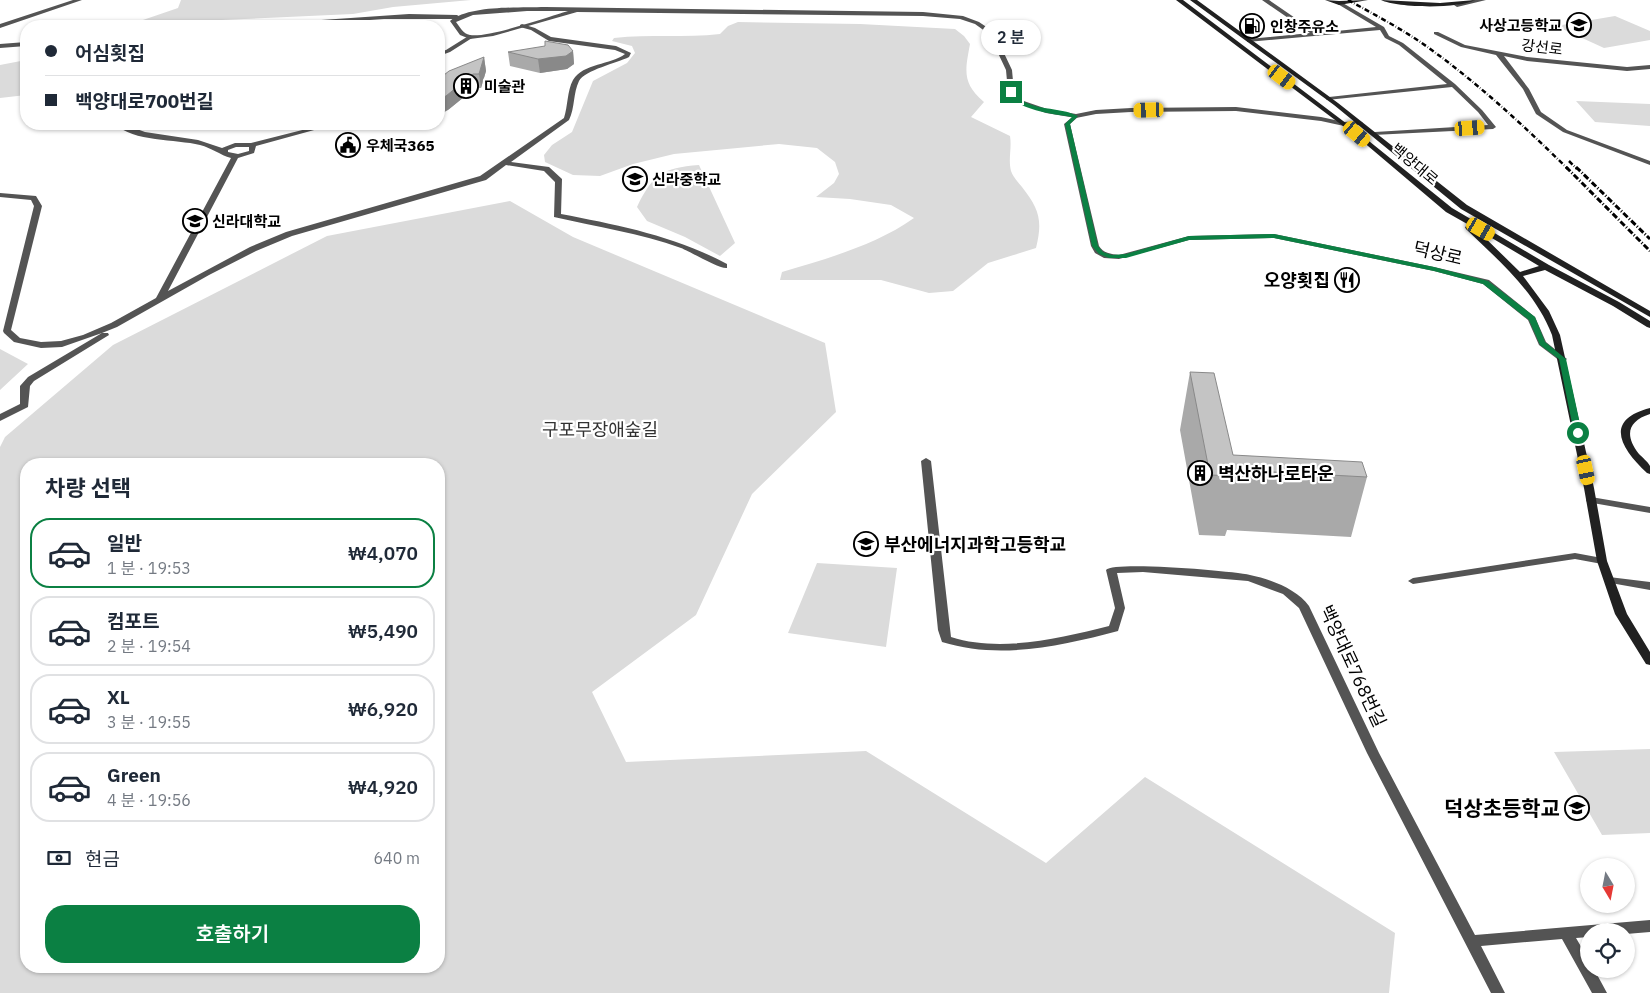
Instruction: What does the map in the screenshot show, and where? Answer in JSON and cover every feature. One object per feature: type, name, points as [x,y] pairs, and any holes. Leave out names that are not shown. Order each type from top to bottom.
[{"type":"main road","name":"백양대로","points":[[1179,0],[1344,124],[1449,210],[1546,267],[1616,304],[1650,326]]},
{"type":"main road","points":[[1328,0],[1339,3],[1365,0]]},
{"type":"main road","points":[[1384,0],[1434,4],[1472,0]]},
{"type":"main road","name":"백양대로","points":[[1196,1],[1375,134],[1464,207],[1650,314]]},
{"type":"main road","points":[[1449,210],[1478,235],[1518,275],[1552,322],[1562,359],[1592,500],[1602,561],[1621,614],[1650,661]]},
{"type":"main road","points":[[1518,275],[1546,267]]},
{"type":"main road","points":[[1650,411],[1634,417],[1626,426],[1624,436],[1628,448],[1650,471]]},
{"type":"street","points":[[0,26],[79,0]]},
{"type":"street","points":[[1265,0],[1315,34]]},
{"type":"street","points":[[1457,5],[1483,0]]},
{"type":"street","points":[[1339,3],[1382,28],[1386,36],[1401,44],[1453,85],[1493,127],[1375,134]]},
{"type":"street","points":[[351,20],[457,17],[478,12],[570,9],[922,14],[961,17],[977,23],[992,33],[1009,70],[1011,92],[1016,100],[1041,110],[1076,116],[1113,111],[1220,109],[1277,113],[1344,124],[1360,123]]},
{"type":"street","points":[[457,17],[453,21],[456,28],[462,34],[470,37],[491,35],[577,10]]},
{"type":"street","points":[[0,195],[33,198],[38,206],[7,331],[17,340],[41,345],[62,344],[114,325],[253,249],[289,234],[483,178],[567,119],[572,105],[575,82],[578,77],[596,68],[618,61],[627,56],[628,53],[616,48],[549,39],[533,29],[522,26]]},
{"type":"street","points":[[1249,40],[1382,28]]},
{"type":"street","name":"강선로","points":[[1436,33],[1463,46],[1528,59],[1627,69],[1650,67]]},
{"type":"street","points":[[445,52],[470,37]]},
{"type":"street","points":[[0,46],[20,44]]},
{"type":"street","points":[[1499,54],[1526,89],[1538,113],[1565,131],[1650,163]]},
{"type":"street","points":[[1329,99],[1453,85]]},
{"type":"street","name":"덕상로","points":[[1076,116],[1067,124],[1095,246],[1101,253],[1111,257],[1126,256],[1189,238],[1274,236],[1434,269],[1486,282],[1532,319],[1542,343],[1562,359]]},
{"type":"street","points":[[128,130],[210,146],[224,151],[226,155],[236,156],[252,152],[253,147],[251,145]]},
{"type":"street","points":[[187,142],[251,145],[309,130]]},
{"type":"street","points":[[224,151],[241,144]]},
{"type":"street","points":[[158,300],[236,156]]},
{"type":"street","points":[[505,162],[546,169],[559,181],[556,215],[674,243],[724,266]]},
{"type":"street","points":[[0,418],[25,404],[25,386],[31,379],[104,336],[114,325]]},
{"type":"street","name":"백양대로768번길","points":[[926,461],[946,639],[974,645],[1024,645],[1049,643],[1114,628],[1120,608],[1111,570],[1143,568],[1249,578],[1287,591],[1304,606],[1373,753],[1498,993]]},
{"type":"street","points":[[1592,500],[1650,510]]},
{"type":"street","points":[[1412,581],[1575,556],[1602,561]]},
{"type":"street","points":[[1609,580],[1650,586]]},
{"type":"street","points":[[1471,941],[1650,926]]},
{"type":"street","points":[[1566,933],[1600,993]]},
{"type":"green space","points":[[181,0],[471,0],[393,7],[353,14],[220,20],[143,20],[178,8]]},
{"type":"green space","points":[[1615,16],[1650,31],[1650,40],[1604,48],[1556,26]]},
{"type":"green space","points":[[738,22],[860,24],[955,29],[970,44],[966,69],[967,76],[972,89],[984,102],[971,117],[1010,136],[1011,171],[1028,195],[1038,215],[1039,230],[1036,248],[988,263],[953,291],[929,293],[881,280],[780,280],[782,272],[867,244],[914,218],[891,205],[850,199],[816,197],[834,183],[839,174],[835,162],[817,148],[779,144],[674,154],[633,164],[600,176],[573,175],[545,162],[544,155],[552,145],[572,132],[593,81],[627,63],[635,53],[632,46],[612,41],[614,38],[720,34],[728,26]]},
{"type":"green space","points":[[20,61],[20,96],[0,98],[0,65]]},
{"type":"green space","points":[[1576,101],[1650,104],[1650,126],[1595,122]]},
{"type":"green space","points":[[699,165],[735,243],[720,256],[685,237],[647,221],[637,207],[648,187],[660,175],[676,168]]},
{"type":"green space","name":"구포무장애숲길","points":[[510,201],[573,237],[825,343],[836,412],[752,494],[696,615],[592,692],[626,762],[866,751],[1046,863],[1145,777],[1395,933],[1389,993],[0,993],[0,447],[5,437],[113,345],[327,236]]},
{"type":"green space","points":[[0,349],[28,364],[0,390]]},
{"type":"green space","points":[[817,563],[897,568],[886,647],[788,633]]},
{"type":"green space","points":[[1650,749],[1650,833],[1602,835],[1554,752]]},
{"type":"building","points":[[545,41],[568,45],[573,51],[566,56],[538,59],[508,52],[545,46]]},
{"type":"building","points":[[484,57],[479,74],[473,74],[445,96],[445,74]]},
{"type":"building","points":[[1190,372],[1214,373],[1233,455],[1362,462],[1367,477],[1236,470],[1238,476],[1210,475]]},
{"type":"railway","points":[[1348,0],[1412,37],[1451,64],[1502,107],[1568,169]]},
{"type":"railway","points":[[1569,161],[1577,169]]},
{"type":"railway","points":[[1576,167],[1650,239]]},
{"type":"railway","points":[[1568,169],[1650,251]]},
{"type":"place","name":"사상고등학교","points":[[1579,25]]},
{"type":"place","name":"인창주유소","points":[[1252,26]]},
{"type":"place","name":"미술관","points":[[466,86]]},
{"type":"place","name":"우체국365","points":[[348,145]]},
{"type":"place","name":"신라중학교","points":[[635,179]]},
{"type":"place","name":"신라대학교","points":[[195,221]]},
{"type":"place","name":"오양횟집","points":[[1347,280]]},
{"type":"place","name":"벽산하나로타운","points":[[1200,473]]},
{"type":"place","name":"부산에너지과학고등학교","points":[[866,544]]},
{"type":"place","name":"덕상초등학교","points":[[1577,808]]},
{"type":"route","points":[[1011,92],[1016,100],[1036,108],[1076,116],[1067,124],[1095,246],[1101,253],[1111,257],[1126,256],[1189,238],[1274,236],[1434,269],[1486,282],[1532,319],[1542,343],[1562,359],[1578,433]]}]
